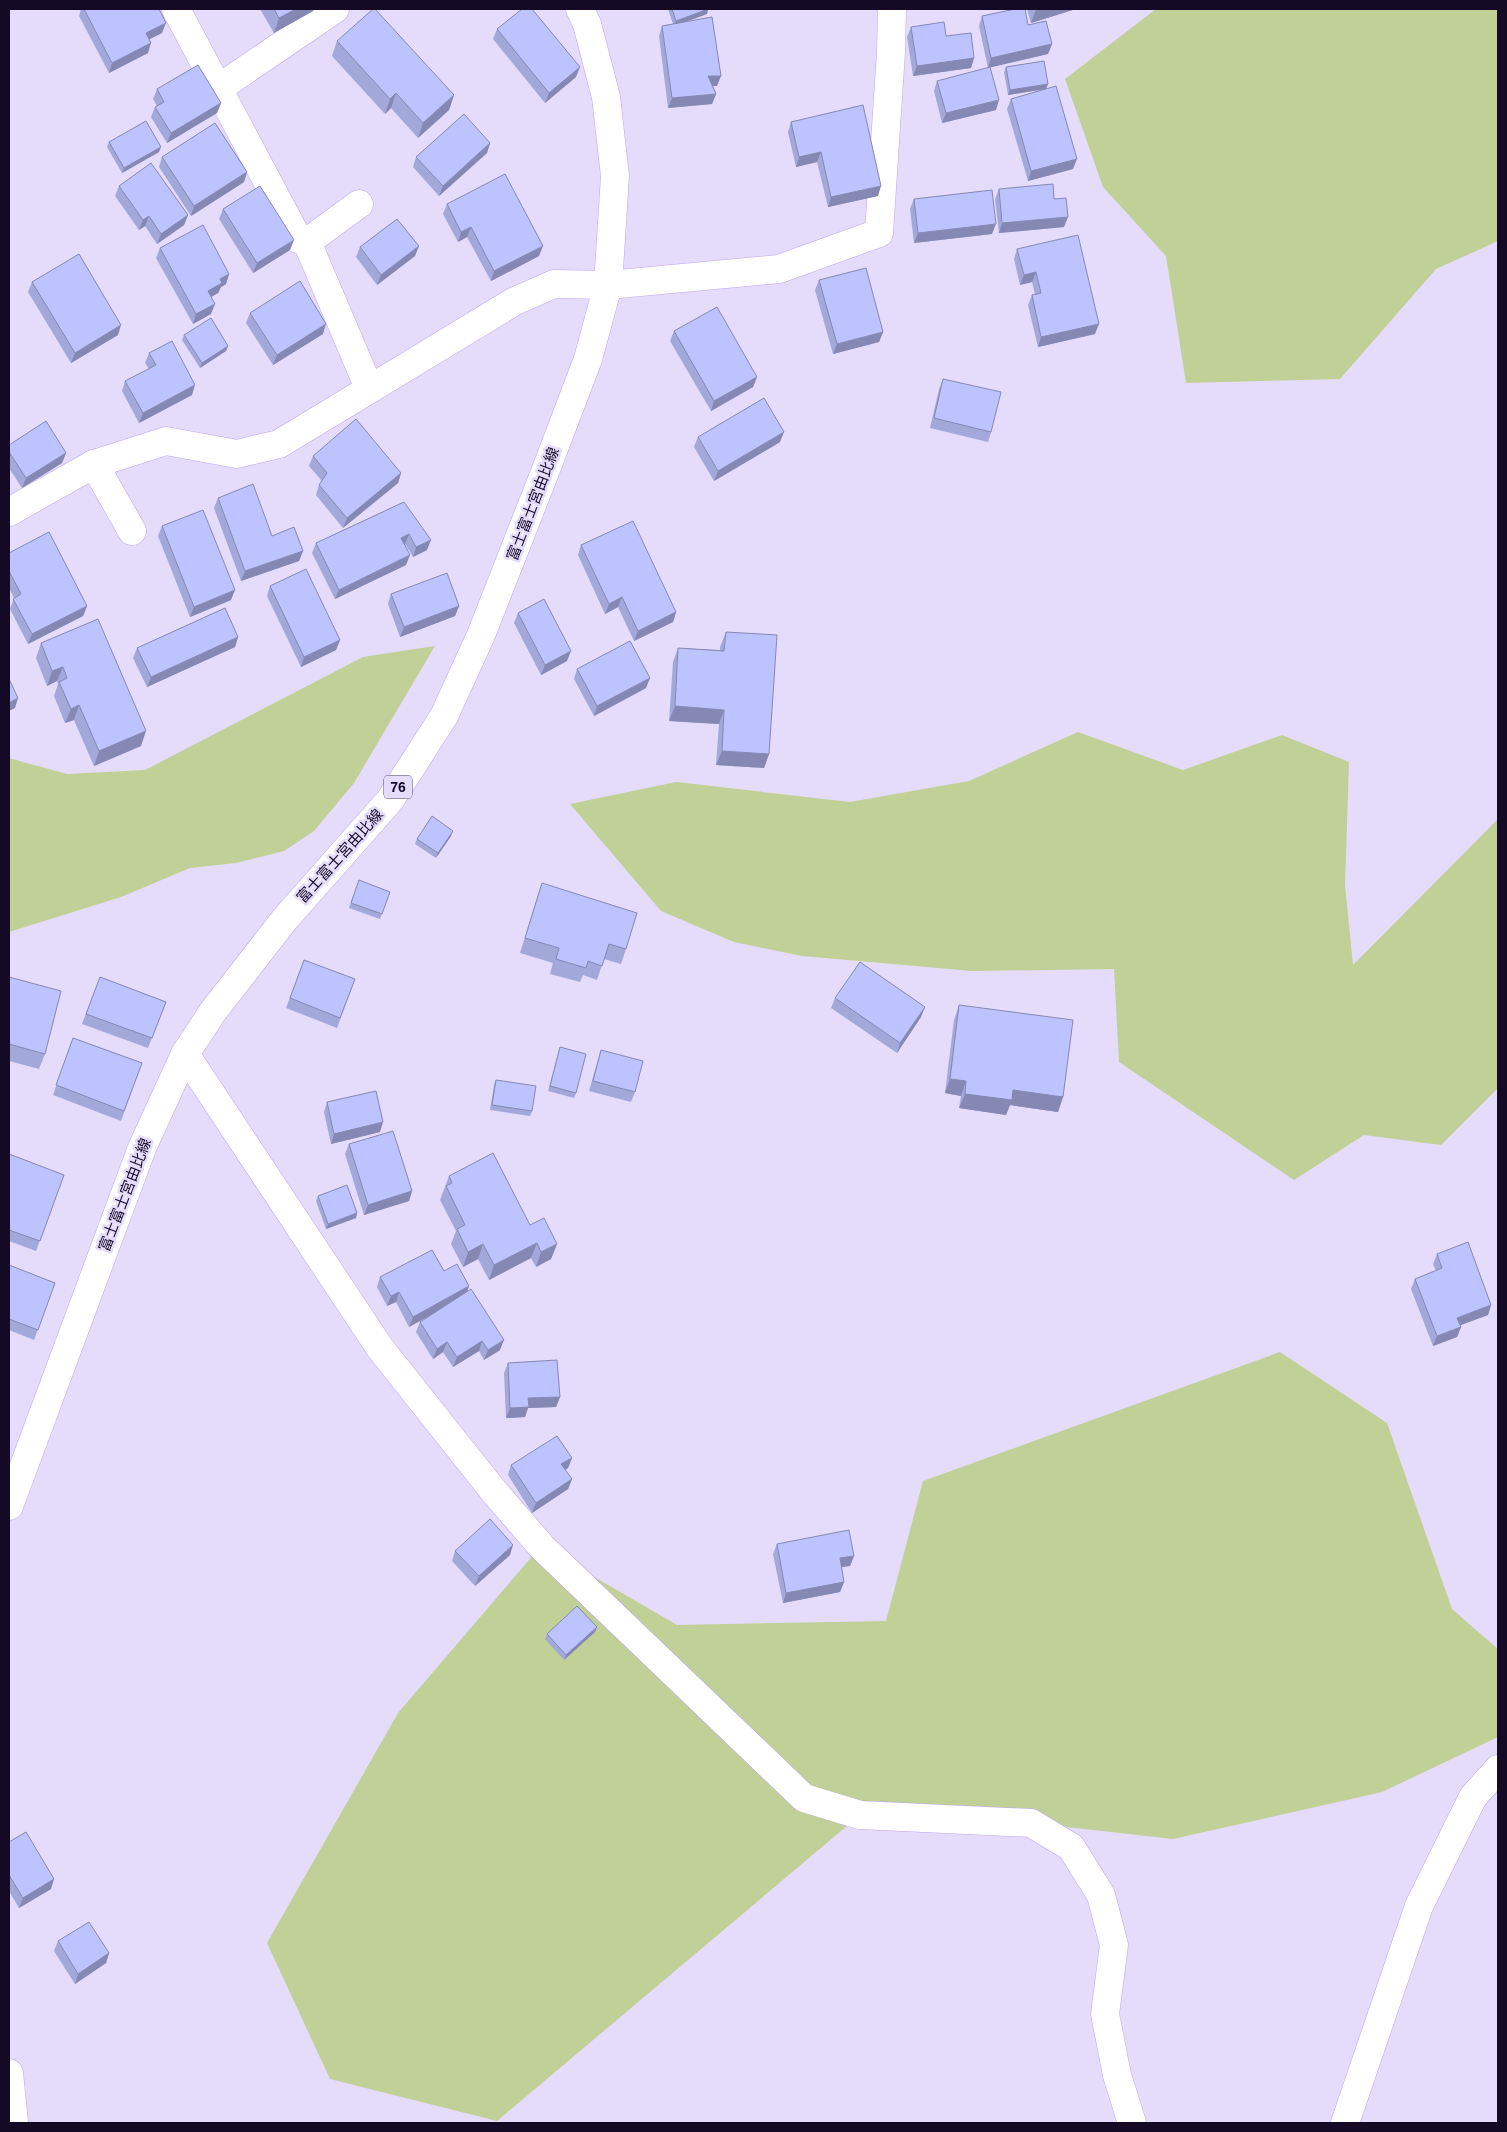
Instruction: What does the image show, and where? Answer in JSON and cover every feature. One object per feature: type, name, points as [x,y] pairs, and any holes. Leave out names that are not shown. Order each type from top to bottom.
[{"type":"street","points":[[176,9],[298,239],[307,242],[369,388]]},
{"type":"street","points":[[219,88],[335,9]]},
{"type":"street","name":"富士富士宮由比線","points":[[9,1506],[142,1148],[185,1054],[214,1010],[284,919],[390,800],[444,716],[481,635],[545,472],[588,359],[608,285],[615,176],[606,97],[586,24],[580,9]]},
{"type":"street","points":[[9,512],[94,464],[166,440],[237,454],[279,444],[515,301],[554,284],[608,285],[779,268],[880,233],[892,9]]},
{"type":"street","points":[[307,242],[359,204]]},
{"type":"street","points":[[94,464],[132,531]]},
{"type":"street","points":[[185,1054],[380,1348],[492,1489],[541,1546],[804,1798],[860,1815],[1031,1823],[1071,1847],[1101,1895],[1114,1946],[1105,2014],[1117,2075],[1132,2123]]},
{"type":"street","points":[[1346,2123],[1419,1906],[1473,1796],[1498,1769]]},
{"type":"street","points":[[9,2073],[14,2123]]},
{"type":"green space","points":[[1156,9],[1498,9],[1498,241],[1436,269],[1340,379],[1186,383],[1166,256],[1103,187],[1065,79]]},
{"type":"green space","points":[[435,646],[354,783],[314,831],[284,851],[236,863],[190,868],[121,897],[9,932],[9,758],[67,774],[145,770],[363,657]]},
{"type":"green space","points":[[1078,732],[1183,770],[1282,735],[1349,762],[1345,885],[1353,965],[1498,819],[1498,1088],[1441,1145],[1364,1135],[1294,1180],[1119,1062],[1114,969],[972,971],[802,956],[734,942],[661,911],[570,804],[676,782],[850,802],[969,781]]},
{"type":"green space","points":[[1280,1352],[1387,1423],[1452,1609],[1498,1649],[1498,1737],[1382,1792],[1173,1839],[1031,1823],[860,1815],[497,2121],[330,2079],[267,1943],[398,1713],[541,1546],[677,1625],[886,1621],[923,1481]]},
{"type":"building","points":[[84,9],[159,9],[166,23],[146,33],[151,43],[112,63]]},
{"type":"building","points":[[274,9],[296,9],[279,18]]},
{"type":"building","points":[[373,9],[454,95],[423,123],[396,93],[390,99],[337,41]]},
{"type":"building","points":[[522,9],[532,9],[580,67],[549,93],[497,29]]},
{"type":"building","points":[[672,9],[708,9],[676,21]]},
{"type":"building","points":[[1015,9],[1025,9],[1028,25],[1046,21],[1052,44],[991,58],[982,16]]},
{"type":"building","points":[[712,17],[721,76],[708,76],[716,94],[672,98],[662,26]]},
{"type":"building","points":[[944,22],[946,36],[971,33],[974,58],[917,66],[911,27]]},
{"type":"building","points":[[1044,61],[1048,84],[1010,90],[1006,67]]},
{"type":"building","points":[[198,65],[221,103],[171,133],[155,107],[164,102],[157,89]]},
{"type":"building","points":[[990,67],[999,100],[946,113],[937,81]]},
{"type":"building","points":[[1056,86],[1077,159],[1031,171],[1011,99]]},
{"type":"building","points":[[863,105],[881,186],[831,197],[821,152],[799,157],[791,122]]},
{"type":"building","points":[[464,114],[490,143],[443,186],[416,157]]},
{"type":"building","points":[[146,121],[161,147],[124,168],[109,142]]},
{"type":"building","points":[[215,123],[247,172],[194,206],[162,157]]},
{"type":"building","points":[[151,163],[188,215],[161,234],[149,216],[143,220],[119,186]]},
{"type":"building","points":[[505,174],[543,246],[494,271],[471,227],[461,232],[447,204]]},
{"type":"building","points":[[1053,184],[1054,199],[1066,198],[1068,217],[1002,223],[999,189]]},
{"type":"building","points":[[260,186],[294,240],[257,263],[223,209]]},
{"type":"building","points":[[992,190],[996,224],[918,233],[914,199]]},
{"type":"building","points":[[397,219],[419,246],[381,275],[360,247]]},
{"type":"building","points":[[203,225],[229,274],[220,279],[222,283],[208,291],[215,304],[196,314],[160,248]]},
{"type":"building","points":[[1078,235],[1099,324],[1041,337],[1032,295],[1041,293],[1036,272],[1024,275],[1017,249]]},
{"type":"building","points":[[79,254],[121,325],[75,353],[32,282]]},
{"type":"building","points":[[866,268],[883,332],[837,344],[819,280]]},
{"type":"building","points":[[300,281],[326,324],[277,355],[250,313]]},
{"type":"building","points":[[717,307],[757,377],[714,401],[674,331]]},
{"type":"building","points":[[211,318],[228,346],[202,363],[184,335]]},
{"type":"building","points":[[172,341],[195,385],[143,413],[125,381],[156,365],[149,353]]},
{"type":"building","points":[[943,379],[1001,392],[991,432],[934,418]]},
{"type":"building","points":[[764,398],[784,432],[718,471],[698,437]]},
{"type":"building","points":[[356,419],[401,473],[347,518],[319,485],[327,473],[313,456]]},
{"type":"building","points":[[46,421],[66,453],[26,478],[9,452],[9,445]]},
{"type":"building","points":[[253,484],[272,536],[294,527],[303,551],[245,571],[218,498]]},
{"type":"building","points":[[404,502],[431,540],[416,547],[409,534],[401,538],[410,555],[339,590],[316,543]]},
{"type":"building","points":[[203,510],[235,590],[194,607],[162,526]]},
{"type":"building","points":[[633,521],[676,612],[638,631],[622,597],[609,604],[581,545]]},
{"type":"building","points":[[49,532],[87,606],[32,634],[13,599],[21,594],[9,571],[9,553]]},
{"type":"building","points":[[306,569],[340,640],[304,657],[270,586]]},
{"type":"building","points":[[447,573],[459,606],[404,627],[391,594]]},
{"type":"building","points":[[544,599],[571,651],[545,665],[518,613]]},
{"type":"building","points":[[225,608],[238,637],[151,677],[137,648]]},
{"type":"building","points":[[98,619],[146,731],[99,751],[79,705],[71,709],[59,682],[67,678],[63,667],[52,671],[41,643]]},
{"type":"building","points":[[726,632],[777,635],[769,754],[722,751],[724,710],[675,706],[678,648],[724,651]]},
{"type":"building","points":[[630,641],[650,678],[597,706],[577,669]]},
{"type":"building","points":[[9,679],[18,698],[9,703]]},
{"type":"building","points":[[432,816],[453,831],[438,853],[417,839]]},
{"type":"building","points":[[359,880],[390,892],[382,914],[351,903]]},
{"type":"building","points":[[542,883],[637,913],[626,949],[609,944],[602,966],[588,961],[586,968],[556,959],[559,948],[525,938]]},
{"type":"building","points":[[304,960],[355,979],[340,1018],[290,998]]},
{"type":"building","points":[[860,962],[925,1007],[900,1043],[835,998]]},
{"type":"building","points":[[9,977],[61,991],[45,1054],[9,1044]]},
{"type":"building","points":[[100,977],[166,1002],[152,1038],[86,1014]]},
{"type":"building","points":[[959,1005],[1073,1020],[1063,1097],[1013,1090],[1012,1100],[965,1094],[966,1081],[950,1079]]},
{"type":"building","points":[[73,1038],[142,1063],[124,1111],[56,1085]]},
{"type":"building","points":[[560,1047],[586,1054],[576,1093],[550,1086]]},
{"type":"building","points":[[601,1050],[643,1061],[635,1092],[593,1081]]},
{"type":"building","points":[[496,1080],[536,1086],[532,1111],[492,1105]]},
{"type":"building","points":[[376,1091],[383,1122],[334,1134],[327,1102]]},
{"type":"building","points":[[393,1131],[412,1191],[368,1205],[349,1144]]},
{"type":"building","points":[[493,1153],[530,1225],[544,1218],[557,1244],[541,1252],[537,1243],[494,1265],[483,1244],[468,1252],[457,1229],[465,1225],[446,1186],[452,1183],[449,1176]]},
{"type":"building","points":[[9,1154],[64,1175],[40,1241],[9,1230]]},
{"type":"building","points":[[347,1185],[357,1213],[328,1224],[318,1196]]},
{"type":"building","points":[[1468,1242],[1491,1305],[1457,1318],[1461,1327],[1437,1336],[1415,1279],[1442,1268],[1437,1254]]},
{"type":"building","points":[[432,1250],[444,1271],[457,1264],[469,1286],[413,1317],[399,1292],[391,1296],[380,1277]]},
{"type":"building","points":[[9,1265],[55,1283],[38,1330],[9,1319]]},
{"type":"building","points":[[471,1289],[504,1340],[488,1350],[482,1341],[457,1357],[447,1342],[437,1349],[420,1322]]},
{"type":"building","points":[[557,1360],[560,1397],[528,1398],[529,1407],[510,1408],[508,1363]]},
{"type":"building","points":[[557,1436],[572,1458],[561,1464],[572,1479],[536,1503],[511,1465]]},
{"type":"building","points":[[490,1519],[513,1545],[479,1576],[455,1551]]},
{"type":"building","points":[[849,1530],[854,1556],[840,1558],[844,1582],[786,1593],[777,1544]]},
{"type":"building","points":[[577,1606],[597,1627],[566,1655],[547,1634]]},
{"type":"building","points":[[26,1832],[54,1879],[23,1898],[9,1875],[9,1842]]},
{"type":"building","points":[[89,1922],[109,1953],[78,1974],[58,1941]]}]
